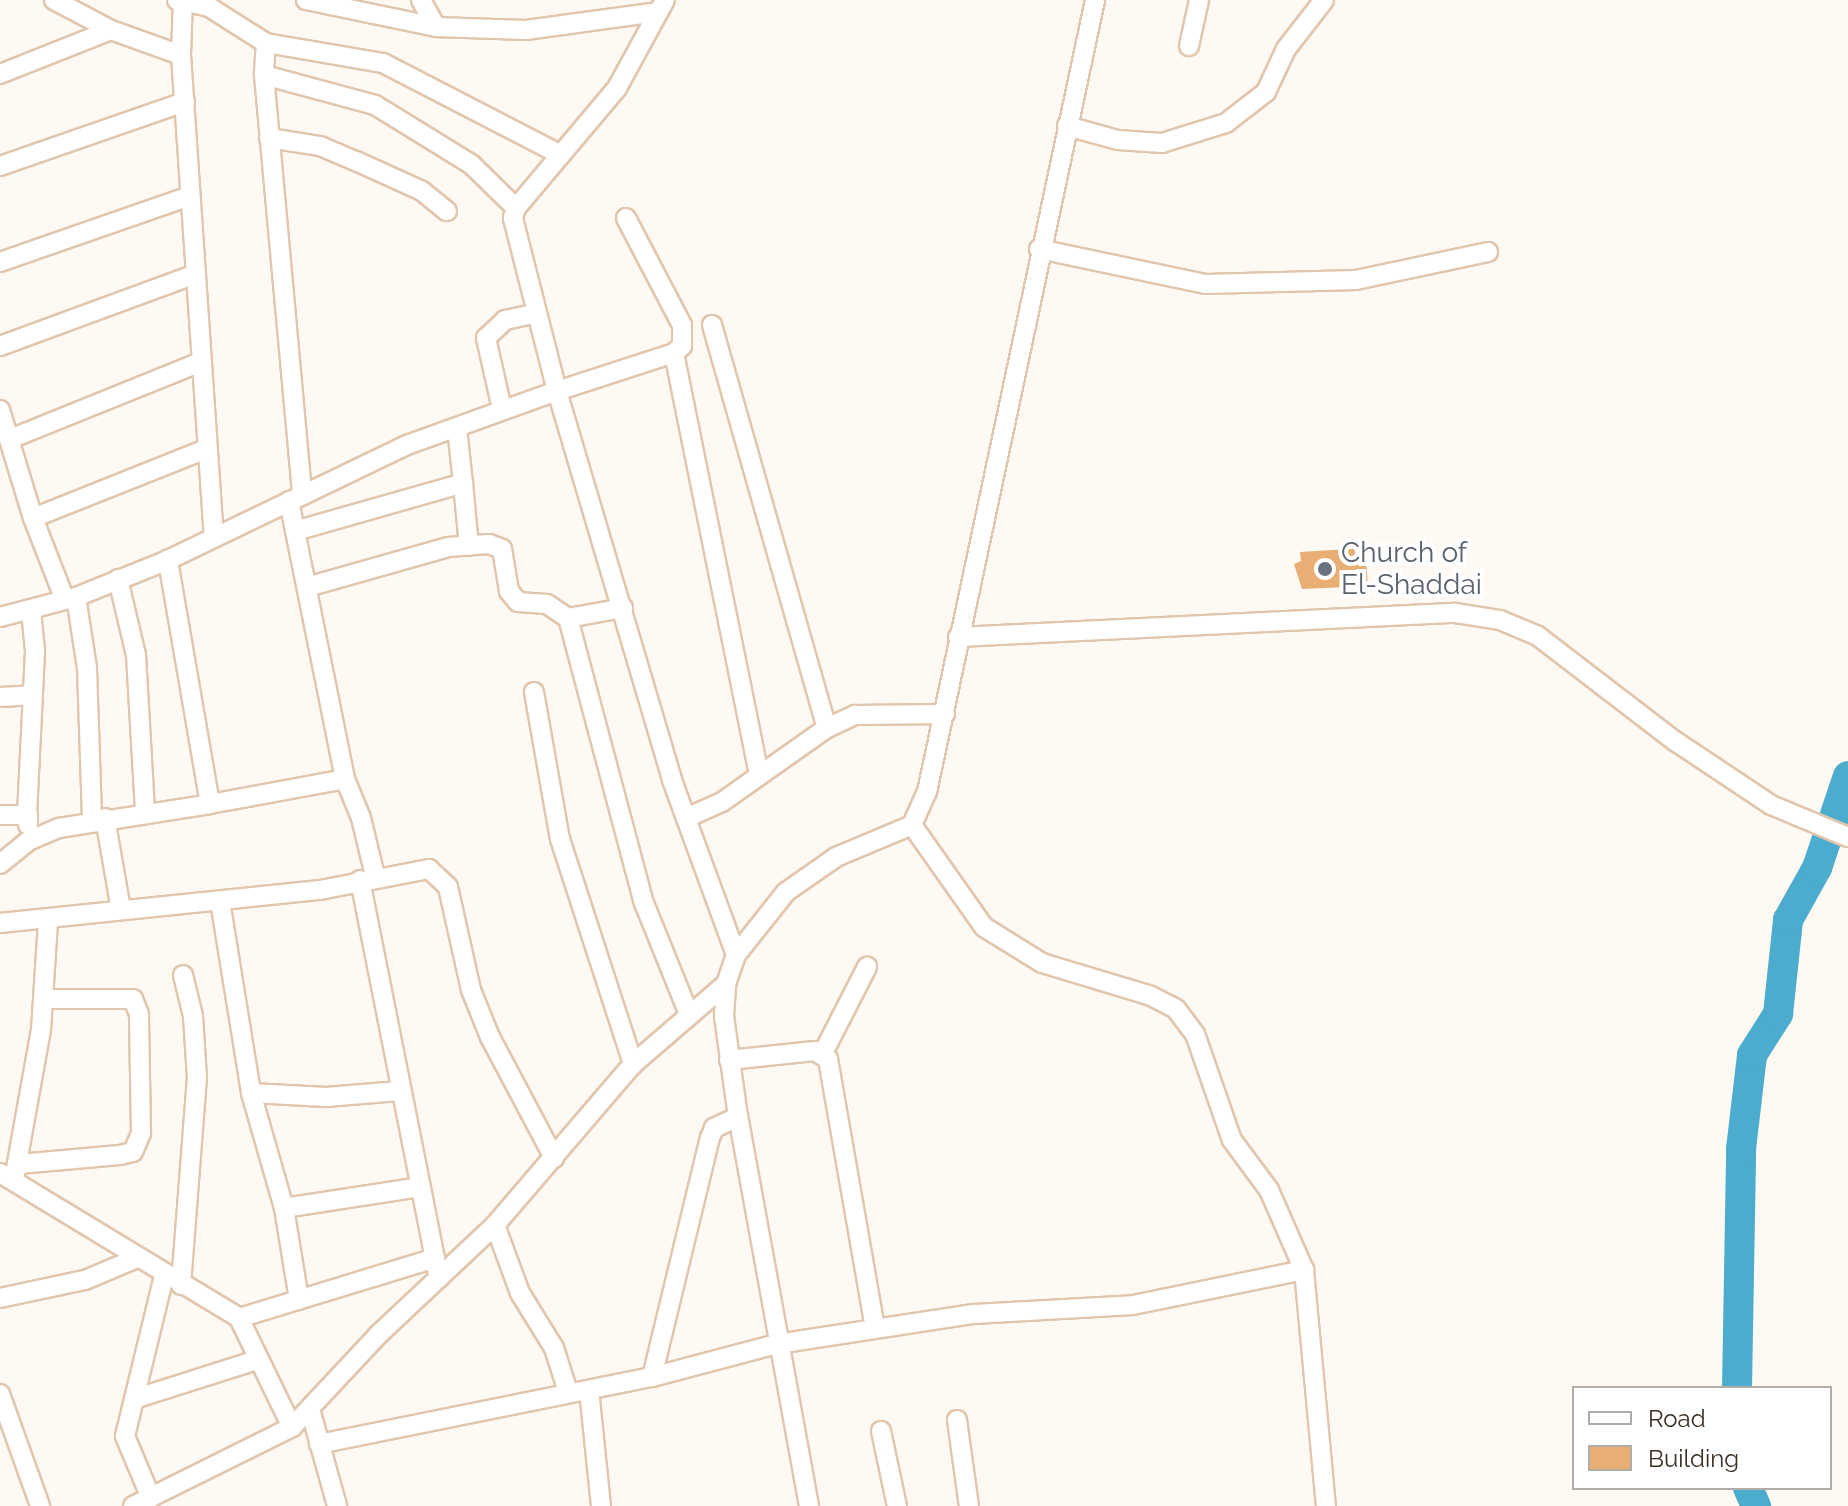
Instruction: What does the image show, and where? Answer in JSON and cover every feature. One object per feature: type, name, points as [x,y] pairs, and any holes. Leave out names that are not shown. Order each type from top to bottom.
[{"type":"street","points":[[54,0],[111,30],[181,55]]},
{"type":"street","points":[[421,0],[436,27]]},
{"type":"street","points":[[809,1506],[738,1117],[729,1060],[726,984],[736,955],[786,892],[808,873],[850,852],[880,843],[912,825],[927,792],[1039,249],[1095,0]]},
{"type":"street","points":[[1189,46],[1199,0]]},
{"type":"street","points":[[1067,126],[1118,140],[1162,143],[1226,123],[1266,92],[1286,49],[1324,0]]},
{"type":"street","points":[[214,536],[181,55],[181,1],[209,7],[266,43],[383,63],[561,155]]},
{"type":"street","points":[[318,1],[436,27],[526,30],[661,6]]},
{"type":"street","points":[[661,6],[617,88],[516,208],[512,229],[534,314],[686,818],[736,955]]},
{"type":"street","points":[[0,74],[111,30]]},
{"type":"street","points":[[266,43],[264,75],[295,531],[345,779],[361,818],[399,1091],[439,1278]]},
{"type":"street","points":[[264,75],[375,105],[471,164],[516,208]]},
{"type":"street","points":[[0,166],[185,102]]},
{"type":"street","points":[[269,138],[344,156],[422,191],[447,211]]},
{"type":"street","points":[[0,262],[190,196]]},
{"type":"street","points":[[0,617],[70,599],[168,560],[295,498],[502,409],[674,353],[684,339],[682,325],[626,218]]},
{"type":"street","points":[[1039,249],[1205,284],[1356,280],[1488,252]]},
{"type":"street","points":[[0,346],[196,274]]},
{"type":"street","points":[[502,409],[486,338],[505,320],[534,314]]},
{"type":"street","points":[[712,325],[827,728]]},
{"type":"street","points":[[674,353],[759,774]]},
{"type":"street","points":[[10,439],[201,362]]},
{"type":"street","points":[[0,410],[33,518],[70,599],[87,668],[99,818],[121,910]]},
{"type":"street","points":[[457,428],[469,546]]},
{"type":"street","points":[[33,518],[206,449]]},
{"type":"street","points":[[295,531],[463,483]]},
{"type":"street","points":[[307,587],[407,557],[469,546],[498,545],[512,599],[547,604],[568,618],[644,903],[688,1012]]},
{"type":"street","points":[[168,560],[210,804]]},
{"type":"street","points":[[118,579],[136,655],[145,813]]},
{"type":"street","points":[[568,618],[623,608]]},
{"type":"street","points":[[28,841],[33,695],[31,610]]},
{"type":"street","points":[[958,637],[1455,613],[1500,620],[1538,636],[1675,741],[1771,805],[1848,837]]},
{"type":"street","points":[[534,692],[560,839],[633,1064]]},
{"type":"street","points":[[0,697],[33,695]]},
{"type":"street","points":[[686,818],[722,802],[827,728],[855,715],[945,714]]},
{"type":"street","points":[[0,864],[28,841],[99,818],[210,804],[345,779]]},
{"type":"street","points":[[0,815],[27,815]]},
{"type":"street","points":[[912,825],[984,927],[1042,963],[1151,996],[1176,1009],[1208,1061],[1232,1140],[1269,1190],[1304,1270],[1326,1506]]},
{"type":"street","points":[[0,923],[48,921],[121,910],[320,890],[368,878],[429,869],[448,887],[476,1002],[554,1158]]},
{"type":"street","points":[[220,901],[251,1093],[284,1208],[299,1300]]},
{"type":"street","points":[[11,1172],[43,999],[48,921]]},
{"type":"street","points":[[823,1053],[867,967]]},
{"type":"street","points":[[181,1285],[197,1078],[193,1016],[183,975]]},
{"type":"street","points":[[164,1276],[125,1436],[142,1502],[292,1427],[495,1225],[633,1064],[688,1012],[726,984]]},
{"type":"street","points":[[11,1172],[133,1152],[141,1133],[139,1014],[133,999],[43,999]]},
{"type":"street","points":[[823,1053],[831,1066],[875,1327]]},
{"type":"street","points":[[729,1060],[823,1053]]},
{"type":"street","points":[[251,1093],[326,1097],[399,1091]]},
{"type":"street","points":[[652,1377],[710,1138],[714,1128],[738,1117]]},
{"type":"street","points":[[11,1172],[135,1259],[239,1318],[292,1427]]},
{"type":"street","points":[[284,1208],[419,1187]]},
{"type":"street","points":[[495,1225],[520,1293],[554,1348],[568,1392]]},
{"type":"street","points":[[239,1318],[435,1258]]},
{"type":"street","points":[[0,1298],[85,1280],[135,1259]]},
{"type":"street","points":[[319,1444],[652,1377],[777,1344],[974,1314],[1133,1305],[1304,1270]]},
{"type":"street","points":[[134,1399],[257,1360]]},
{"type":"street","points":[[589,1390],[601,1506]]},
{"type":"street","points":[[0,1394],[40,1506]]},
{"type":"street","points":[[310,1409],[337,1506]]},
{"type":"street","points":[[957,1420],[969,1506]]},
{"type":"street","points":[[881,1431],[897,1506]]},
{"type":"street","points":[[172,1488],[179,1506]]},
{"type":"building","points":[[1365,548],[1368,586],[1302,589],[1294,564],[1301,561],[1300,552]]},
{"type":"waterway","points":[[1737,1386],[1741,1149],[1752,1055],[1778,1014],[1788,920],[1817,868],[1848,776]]},
{"type":"waterway","points":[[1749,1490],[1756,1506]]},
{"type":"place","name":"Church of El-Shaddai","points":[[1325,569]]}]
